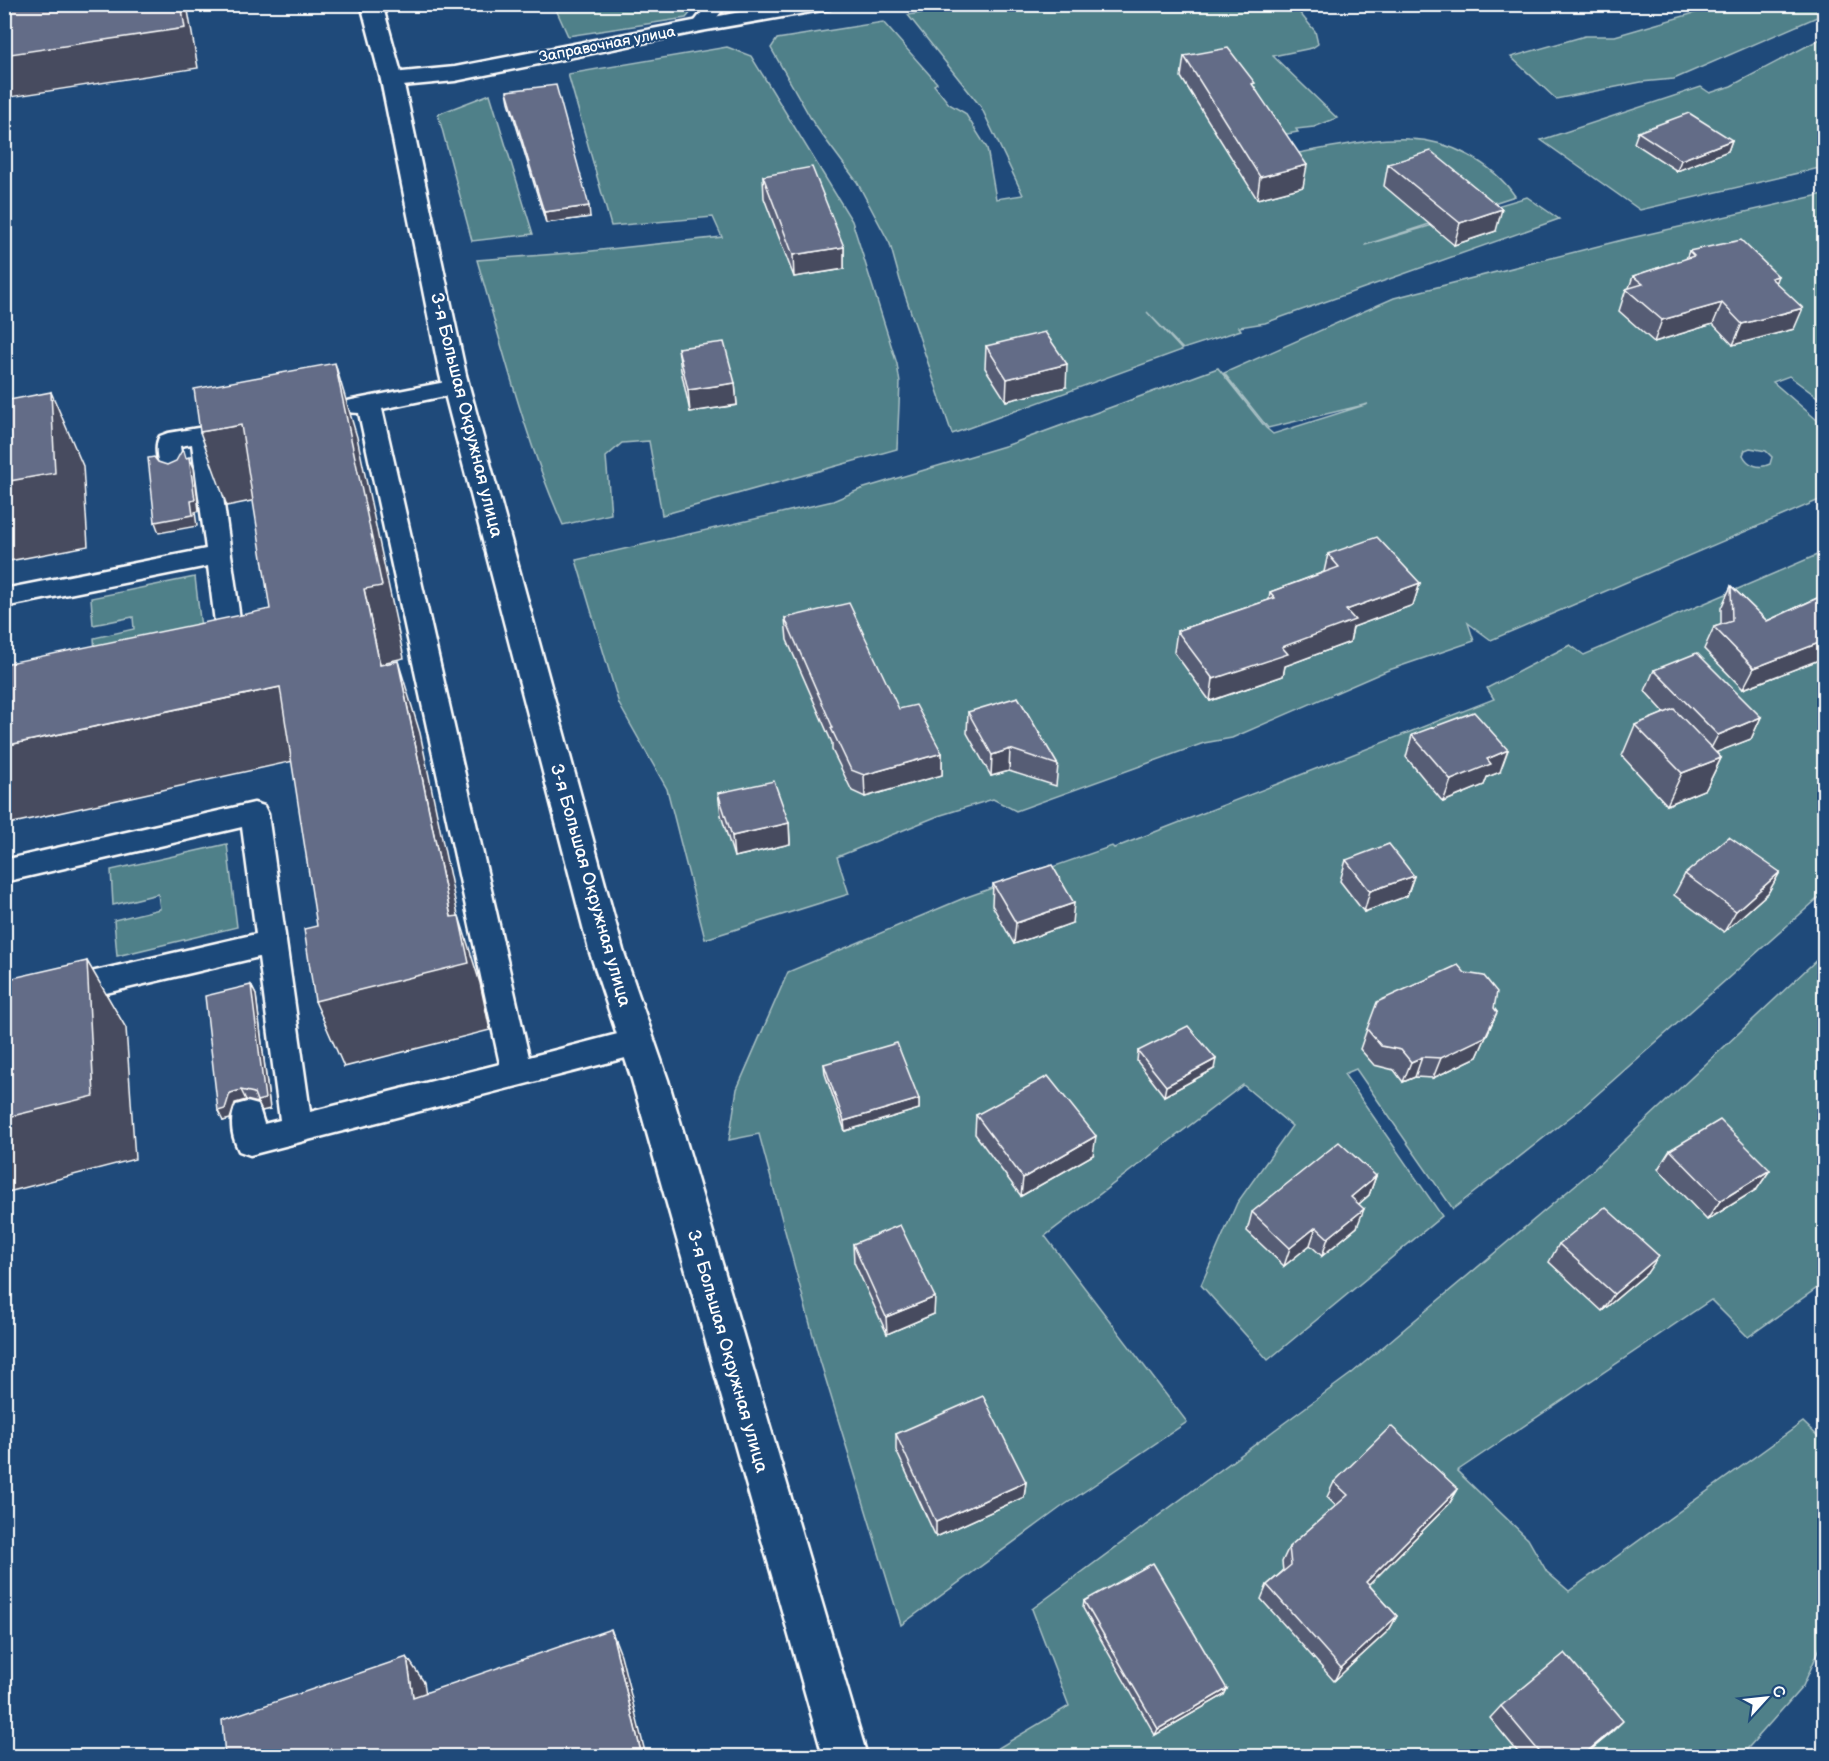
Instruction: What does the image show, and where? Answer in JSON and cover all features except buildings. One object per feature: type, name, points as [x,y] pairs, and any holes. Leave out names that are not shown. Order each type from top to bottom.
[{"type":"street","name":"3-я Большая Окружная улица","points":[[370,4],[392,80],[456,387],[606,950],[653,1091],[844,1756]]},
{"type":"street","name":"Заправочная улица","points":[[392,80],[455,74],[701,25],[822,4]]},
{"type":"lane","points":[[701,25],[718,4]]},
{"type":"lane","points":[[336,410],[456,387]]},
{"type":"lane","points":[[369,404],[517,1073]]},
{"type":"lane","points":[[171,466],[168,441],[247,427]]},
{"type":"lane","points":[[203,435],[233,655],[209,660]]},
{"type":"lane","points":[[4,598],[219,555]]},
{"type":"lane","points":[[4,871],[254,814],[297,1129]]},
{"type":"lane","points":[[4,1005],[271,942]]},
{"type":"lane","points":[[247,1115],[250,1141],[637,1042]]},
{"type":"green space","points":[[979,4],[1293,5],[1315,31],[1318,44],[1312,48],[1273,56],[1337,118],[1314,127],[1296,129],[1298,132],[1276,136],[1285,155],[1379,140],[1424,140],[1454,149],[1482,164],[1506,184],[1515,196],[1365,245],[1527,197],[1559,219],[1265,323],[1239,327],[1241,330],[1183,349],[1147,312],[1182,350],[952,434],[890,244],[857,182],[814,124],[771,48],[777,39],[883,22],[937,83],[934,85],[949,104],[965,113],[987,148],[996,199],[1023,195],[981,107],[908,15]]},
{"type":"green space","points":[[554,5],[697,5],[686,18],[568,36]]},
{"type":"green space","points":[[1722,5],[1824,5],[1824,14],[1674,79],[1641,82],[1556,99],[1511,57],[1585,36],[1615,36]]},
{"type":"green space","points":[[1824,37],[1824,167],[1640,210],[1541,140],[1701,87],[1710,93],[1731,86]]},
{"type":"green space","points":[[727,47],[751,56],[852,221],[897,364],[900,383],[897,449],[662,515],[649,441],[622,443],[606,457],[611,514],[563,525],[526,427],[477,260],[582,252],[722,237],[713,217],[611,226],[568,74]]},
{"type":"green space","points":[[490,94],[533,234],[472,241],[438,114]]},
{"type":"green space","points":[[1824,194],[1824,402],[1789,376],[1773,382],[1824,426],[1824,498],[1491,640],[1468,623],[1474,641],[1386,671],[1232,738],[1204,743],[1016,811],[993,799],[938,816],[837,857],[849,894],[705,939],[667,789],[619,704],[576,560],[833,501],[861,489],[1008,445],[1218,368],[1266,428],[1273,434],[1368,404],[1268,428],[1224,373],[1394,298],[1622,240]],"holes":[[[1750,448],[1766,451],[1772,457],[1770,464],[1762,466],[1751,464],[1743,455],[1745,450]]]},
{"type":"green space","points":[[1824,552],[1824,893],[1583,1107],[1453,1209],[1356,1069],[1344,1074],[1442,1216],[1268,1360],[1201,1285],[1237,1203],[1292,1126],[1243,1085],[1045,1236],[1187,1422],[1060,1508],[901,1625],[818,1354],[759,1134],[729,1140],[737,1089],[788,972],[964,898],[1112,846],[1114,848],[1494,699],[1487,688],[1570,645],[1584,655]]},
{"type":"green space","points":[[195,577],[203,645],[96,667],[94,638],[134,629],[133,617],[93,625],[91,598]]},
{"type":"green space","points":[[227,844],[237,927],[117,956],[114,920],[160,909],[158,894],[113,905],[111,870]]},
{"type":"green space","points":[[1824,953],[1824,1283],[1748,1337],[1711,1300],[1457,1471],[1528,1539],[1547,1572],[1569,1591],[1803,1422],[1824,1442],[1824,1639],[1803,1686],[1741,1756],[985,1756],[1069,1706],[1032,1609],[1352,1373],[1593,1170]]}]
